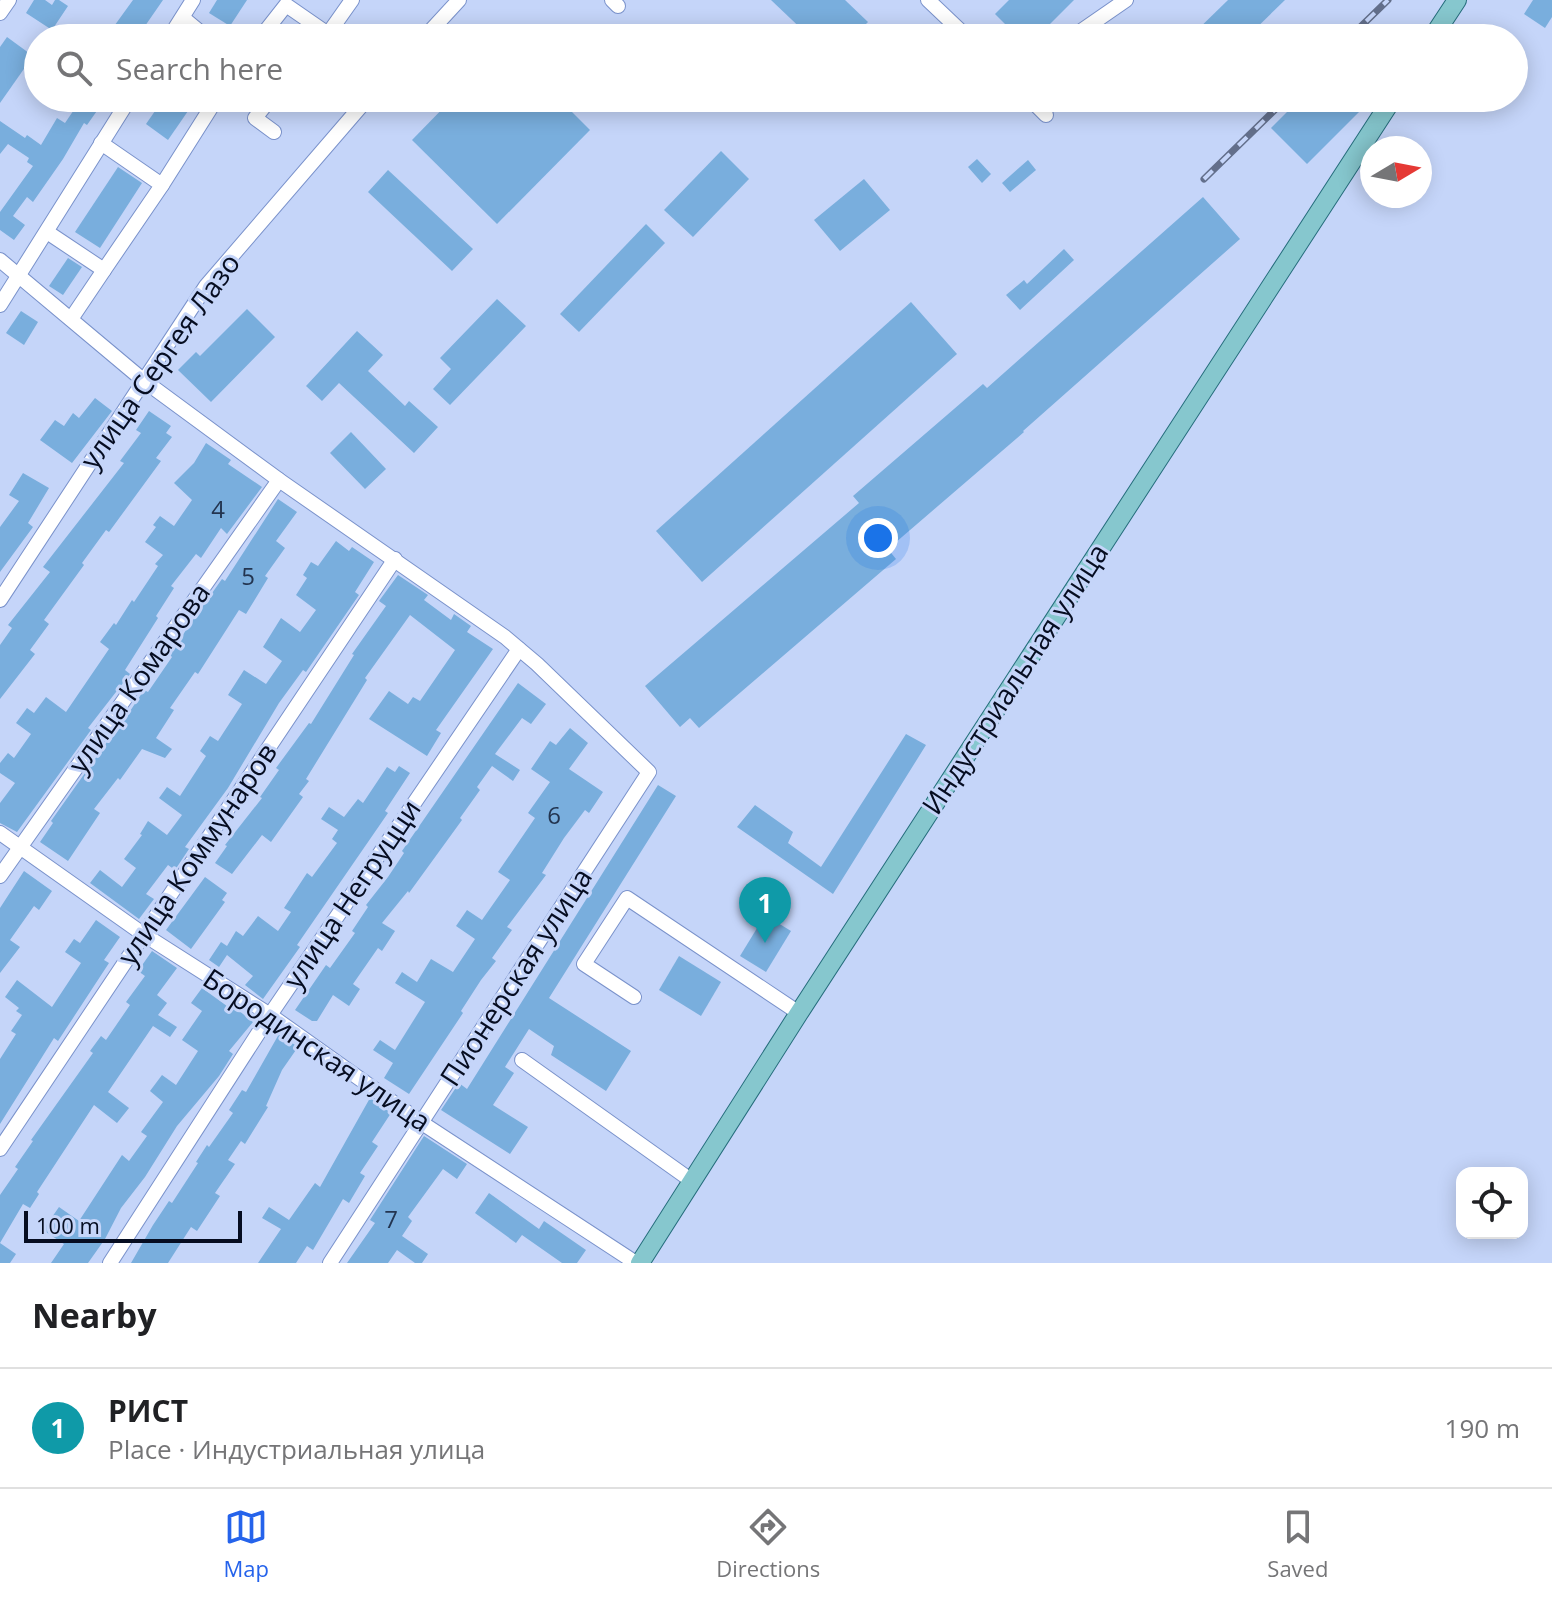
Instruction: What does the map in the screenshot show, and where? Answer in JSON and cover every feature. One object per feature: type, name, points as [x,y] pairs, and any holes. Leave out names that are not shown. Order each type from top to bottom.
[{"type":"main road","points":[[1441,24],[1457,0]]},
{"type":"main road","name":"Индустриальная улица","points":[[638,1263],[1384,112]]},
{"type":"street","points":[[179,24],[193,0]]},
{"type":"street","points":[[335,24],[352,0]]},
{"type":"street","points":[[437,24],[459,0]]},
{"type":"street","points":[[928,0],[953,24]]},
{"type":"street","points":[[1091,24],[1126,0]]},
{"type":"street","points":[[270,24],[286,2],[315,24]]},
{"type":"street","points":[[183,18],[190,24]]},
{"type":"street","points":[[0,305],[121,112]]},
{"type":"street","points":[[71,319],[208,112]]},
{"type":"street","points":[[260,112],[255,118],[274,132]]},
{"type":"street","name":"улица Сергея Лазо","points":[[0,600],[206,286],[356,112]]},
{"type":"street","points":[[1043,112],[1046,115]]},
{"type":"street","points":[[101,143],[162,185]]},
{"type":"street","points":[[47,232],[104,270]]},
{"type":"street","points":[[0,260],[143,380],[519,649]]},
{"type":"street","name":"улица Комарова","points":[[0,876],[279,480]]},
{"type":"street","name":"улица Коммунаров","points":[[0,1149],[395,559]]},
{"type":"street","name":"Пионерская улица","points":[[330,1263],[649,772],[519,649]]},
{"type":"street","name":"улица Негруцци","points":[[110,1263],[270,1015],[519,649]]},
{"type":"street","name":"Бородинская улица","points":[[0,833],[143,934],[270,1015],[422,1123],[638,1263]]},
{"type":"street","points":[[634,997],[584,964],[627,898],[799,1013]]},
{"type":"street","points":[[522,1060],[692,1181]]},
{"type":"building","points":[[34,0],[45,0],[52,5],[59,0],[68,6],[56,24],[43,24],[26,13]]},
{"type":"building","points":[[133,0],[163,0],[146,24],[116,24]]},
{"type":"building","points":[[217,0],[247,0],[231,24],[209,13]]},
{"type":"building","points":[[771,0],[845,0],[868,22],[866,24],[796,24]]},
{"type":"building","points":[[1009,0],[1074,0],[1050,24],[1005,24],[995,14]]},
{"type":"building","points":[[1228,0],[1285,0],[1260,24],[1203,24]]},
{"type":"building","points":[[1533,0],[1552,0],[1552,17],[1545,28],[1524,14]]},
{"type":"building","points":[[7,37],[24,49],[24,69],[0,103],[0,47]]},
{"type":"building","points":[[72,112],[96,112],[87,125],[84,123],[33,202],[27,197],[13,216],[25,225],[14,240],[0,230],[0,212],[33,166],[27,162],[29,158],[8,144],[0,154],[0,121],[41,145],[57,118],[65,123]]},
{"type":"building","points":[[154,112],[187,112],[168,140],[146,124]]},
{"type":"building","points":[[439,112],[572,112],[590,130],[497,224],[412,140]]},
{"type":"building","points":[[1287,112],[1359,112],[1307,164],[1271,128]]},
{"type":"building","points":[[721,151],[749,179],[693,237],[664,210]]},
{"type":"building","points":[[977,159],[991,174],[982,183],[968,167]]},
{"type":"building","points":[[1028,160],[1036,170],[1010,192],[1002,183]]},
{"type":"building","points":[[118,167],[142,183],[100,248],[75,232]]},
{"type":"building","points":[[388,170],[473,249],[452,271],[368,192]]},
{"type":"building","points":[[864,179],[890,210],[840,251],[814,220]]},
{"type":"building","points":[[1203,197],[1240,239],[888,549],[896,559],[699,728],[690,718],[680,727],[645,686],[859,503],[853,496],[983,384],[987,388]]},
{"type":"building","points":[[646,224],[665,243],[579,332],[560,314]]},
{"type":"building","points":[[1064,249],[1074,260],[1020,310],[1006,295],[1024,280],[1027,284]]},
{"type":"building","points":[[68,258],[82,267],[63,295],[49,286]]},
{"type":"building","points":[[497,299],[526,326],[450,405],[433,389],[451,369],[440,358]]},
{"type":"building","points":[[911,302],[957,354],[702,582],[656,531]]},
{"type":"building","points":[[247,309],[275,337],[211,402],[178,370],[196,352],[200,356]]},
{"type":"building","points":[[21,311],[38,322],[24,345],[6,333]]},
{"type":"building","points":[[357,331],[383,355],[368,371],[405,406],[409,401],[438,427],[414,453],[339,383],[322,401],[306,386]]},
{"type":"building","points":[[95,398],[112,411],[72,463],[40,440],[55,420],[64,426],[73,413],[79,418]]},
{"type":"building","points":[[149,411],[171,426],[166,433],[172,437],[156,458],[161,461],[82,563],[84,565],[44,620],[49,624],[30,650],[35,654],[0,699],[0,645],[12,628],[8,625],[50,572],[43,567],[124,463],[120,461],[141,433],[136,430]]},
{"type":"building","points":[[351,432],[386,469],[365,489],[330,453]]},
{"type":"building","points":[[206,443],[231,460],[228,464],[262,487],[227,534],[221,528],[201,558],[196,554],[171,586],[174,588],[156,616],[158,618],[125,670],[130,674],[88,728],[91,730],[17,832],[0,823],[0,803],[15,783],[0,773],[0,763],[8,753],[14,758],[31,734],[16,723],[27,708],[34,713],[46,697],[66,712],[109,649],[100,642],[114,623],[116,625],[132,600],[134,602],[163,555],[145,542],[156,527],[153,525],[160,516],[174,526],[192,500],[174,483],[194,463]]},
{"type":"building","points":[[23,473],[49,488],[28,523],[33,527],[0,572],[0,527],[19,501],[9,495]]},
{"type":"building","points":[[278,499],[297,512],[276,541],[285,548],[265,576],[268,578],[246,614],[239,610],[198,674],[195,672],[170,708],[174,710],[156,738],[172,749],[165,758],[142,749],[94,809],[100,813],[68,861],[40,842],[53,823],[51,821],[144,690],[148,692],[188,627],[222,579],[225,581]]},
{"type":"building","points":[[336,541],[349,551],[352,547],[374,562],[355,592],[359,595],[306,672],[303,670],[279,703],[228,788],[185,847],[189,849],[175,870],[168,865],[146,894],[154,899],[139,919],[90,883],[100,870],[122,887],[136,868],[124,859],[142,835],[148,821],[167,835],[182,815],[159,798],[167,787],[180,796],[206,756],[200,751],[210,736],[218,741],[242,704],[228,695],[244,670],[266,684],[282,661],[263,647],[281,618],[300,632],[316,610],[296,595],[307,578],[303,575],[311,562],[318,566]]},
{"type":"building","points":[[398,575],[428,595],[424,600],[451,620],[454,614],[471,626],[467,632],[493,649],[436,730],[441,733],[427,756],[369,719],[389,691],[408,704],[413,697],[420,701],[455,650],[410,615],[365,678],[367,680],[306,779],[309,781],[299,794],[303,797],[271,842],[262,835],[232,874],[215,863],[225,845],[262,798],[279,770],[276,768],[311,724],[352,654],[386,606],[379,601]]},
{"type":"building","points":[[518,683],[546,704],[531,724],[522,718],[495,754],[520,770],[513,781],[492,766],[477,787],[480,790],[460,818],[462,820],[409,893],[382,923],[395,931],[382,951],[378,948],[353,984],[360,989],[349,1006],[333,995],[317,1021],[312,1021],[295,1010],[326,965],[330,968],[355,933],[352,931],[368,907],[366,905]]},
{"type":"building","points":[[570,728],[588,743],[569,769],[603,792],[589,813],[585,810],[564,838],[542,873],[546,875],[507,927],[512,930],[492,958],[496,961],[409,1094],[384,1078],[393,1063],[373,1050],[380,1040],[395,1050],[425,1002],[395,983],[402,972],[417,982],[431,959],[453,972],[475,939],[456,926],[467,910],[482,920],[510,880],[498,872],[535,818],[528,813],[550,782],[531,769],[550,741],[556,745]]},
{"type":"building","points":[[906,734],[926,745],[833,894],[737,827],[755,805],[793,832],[788,843],[821,867]]},
{"type":"building","points":[[399,766],[410,773],[385,811],[388,813],[263,999],[245,985],[253,976],[227,955],[219,967],[209,960],[221,942],[227,946],[236,931],[243,936],[258,916],[278,931],[291,912],[284,908],[307,873],[312,877],[337,843],[332,839],[338,830],[321,819],[329,807],[344,817],[358,799],[363,803],[387,767],[395,772]]},
{"type":"building","points":[[658,785],[676,796],[549,998],[631,1051],[606,1091],[551,1055],[554,1046],[529,1029],[505,1067],[514,1073],[493,1105],[528,1127],[510,1154],[441,1110],[459,1083],[467,1089]]},
{"type":"building","points":[[24,871],[52,891],[39,910],[34,906],[10,940],[20,947],[0,973],[0,908]]},
{"type":"building","points":[[205,877],[227,893],[222,900],[225,902],[191,949],[166,930]]},
{"type":"building","points":[[765,915],[791,931],[766,972],[740,956]]},
{"type":"building","points":[[96,920],[120,937],[104,960],[109,963],[58,1041],[54,1038],[0,1124],[0,1059],[16,1034],[11,1031],[22,1015],[16,1011],[19,1008],[5,997],[17,980],[52,1007],[81,963],[65,952],[74,939],[80,943]]},
{"type":"building","points":[[152,951],[177,968],[157,995],[167,1003],[158,1015],[177,1027],[170,1037],[153,1026],[108,1092],[129,1108],[117,1123],[94,1105],[37,1192],[39,1194],[30,1208],[23,1204],[0,1243],[0,1195],[18,1169],[15,1167],[31,1140],[93,1053],[90,1051],[101,1036],[106,1040],[130,1005],[126,1002],[145,976],[138,971]]},
{"type":"building","points":[[679,956],[721,982],[701,1016],[659,990]]},
{"type":"building","points":[[202,988],[253,1022],[229,1051],[233,1054],[219,1076],[177,1126],[88,1263],[51,1263],[64,1244],[43,1230],[59,1207],[79,1221],[122,1155],[129,1161],[147,1136],[141,1132],[163,1102],[150,1091],[162,1075],[176,1085],[198,1051],[182,1040],[202,1011],[191,1003]]},
{"type":"building","points":[[279,1034],[298,1047],[282,1070],[268,1107],[245,1144],[241,1141],[228,1160],[235,1164],[215,1193],[220,1196],[197,1231],[191,1227],[168,1263],[131,1263],[207,1145],[209,1147],[233,1113],[229,1110],[242,1090],[246,1092]]},
{"type":"building","points":[[370,1098],[391,1113],[372,1142],[378,1146],[360,1173],[365,1176],[349,1203],[343,1199],[313,1250],[307,1246],[296,1263],[258,1263],[281,1229],[262,1218],[269,1207],[289,1220],[315,1183],[320,1187]]},
{"type":"building","points":[[424,1136],[467,1164],[457,1179],[443,1169],[408,1217],[412,1221],[402,1236],[428,1254],[422,1263],[415,1263],[397,1250],[388,1263],[347,1263],[375,1223],[370,1220]]},
{"type":"building","points":[[489,1193],[539,1229],[544,1221],[586,1250],[577,1263],[562,1263],[522,1235],[516,1243],[475,1213]]},
{"type":"building","points":[[0,1243],[16,1254],[10,1263],[0,1263]]},
{"type":"railway","points":[[1363,24],[1388,0]]},
{"type":"railway","points":[[1204,179],[1273,112]]},
{"type":"place","name":"РИСТ","points":[[765,943]]}]
